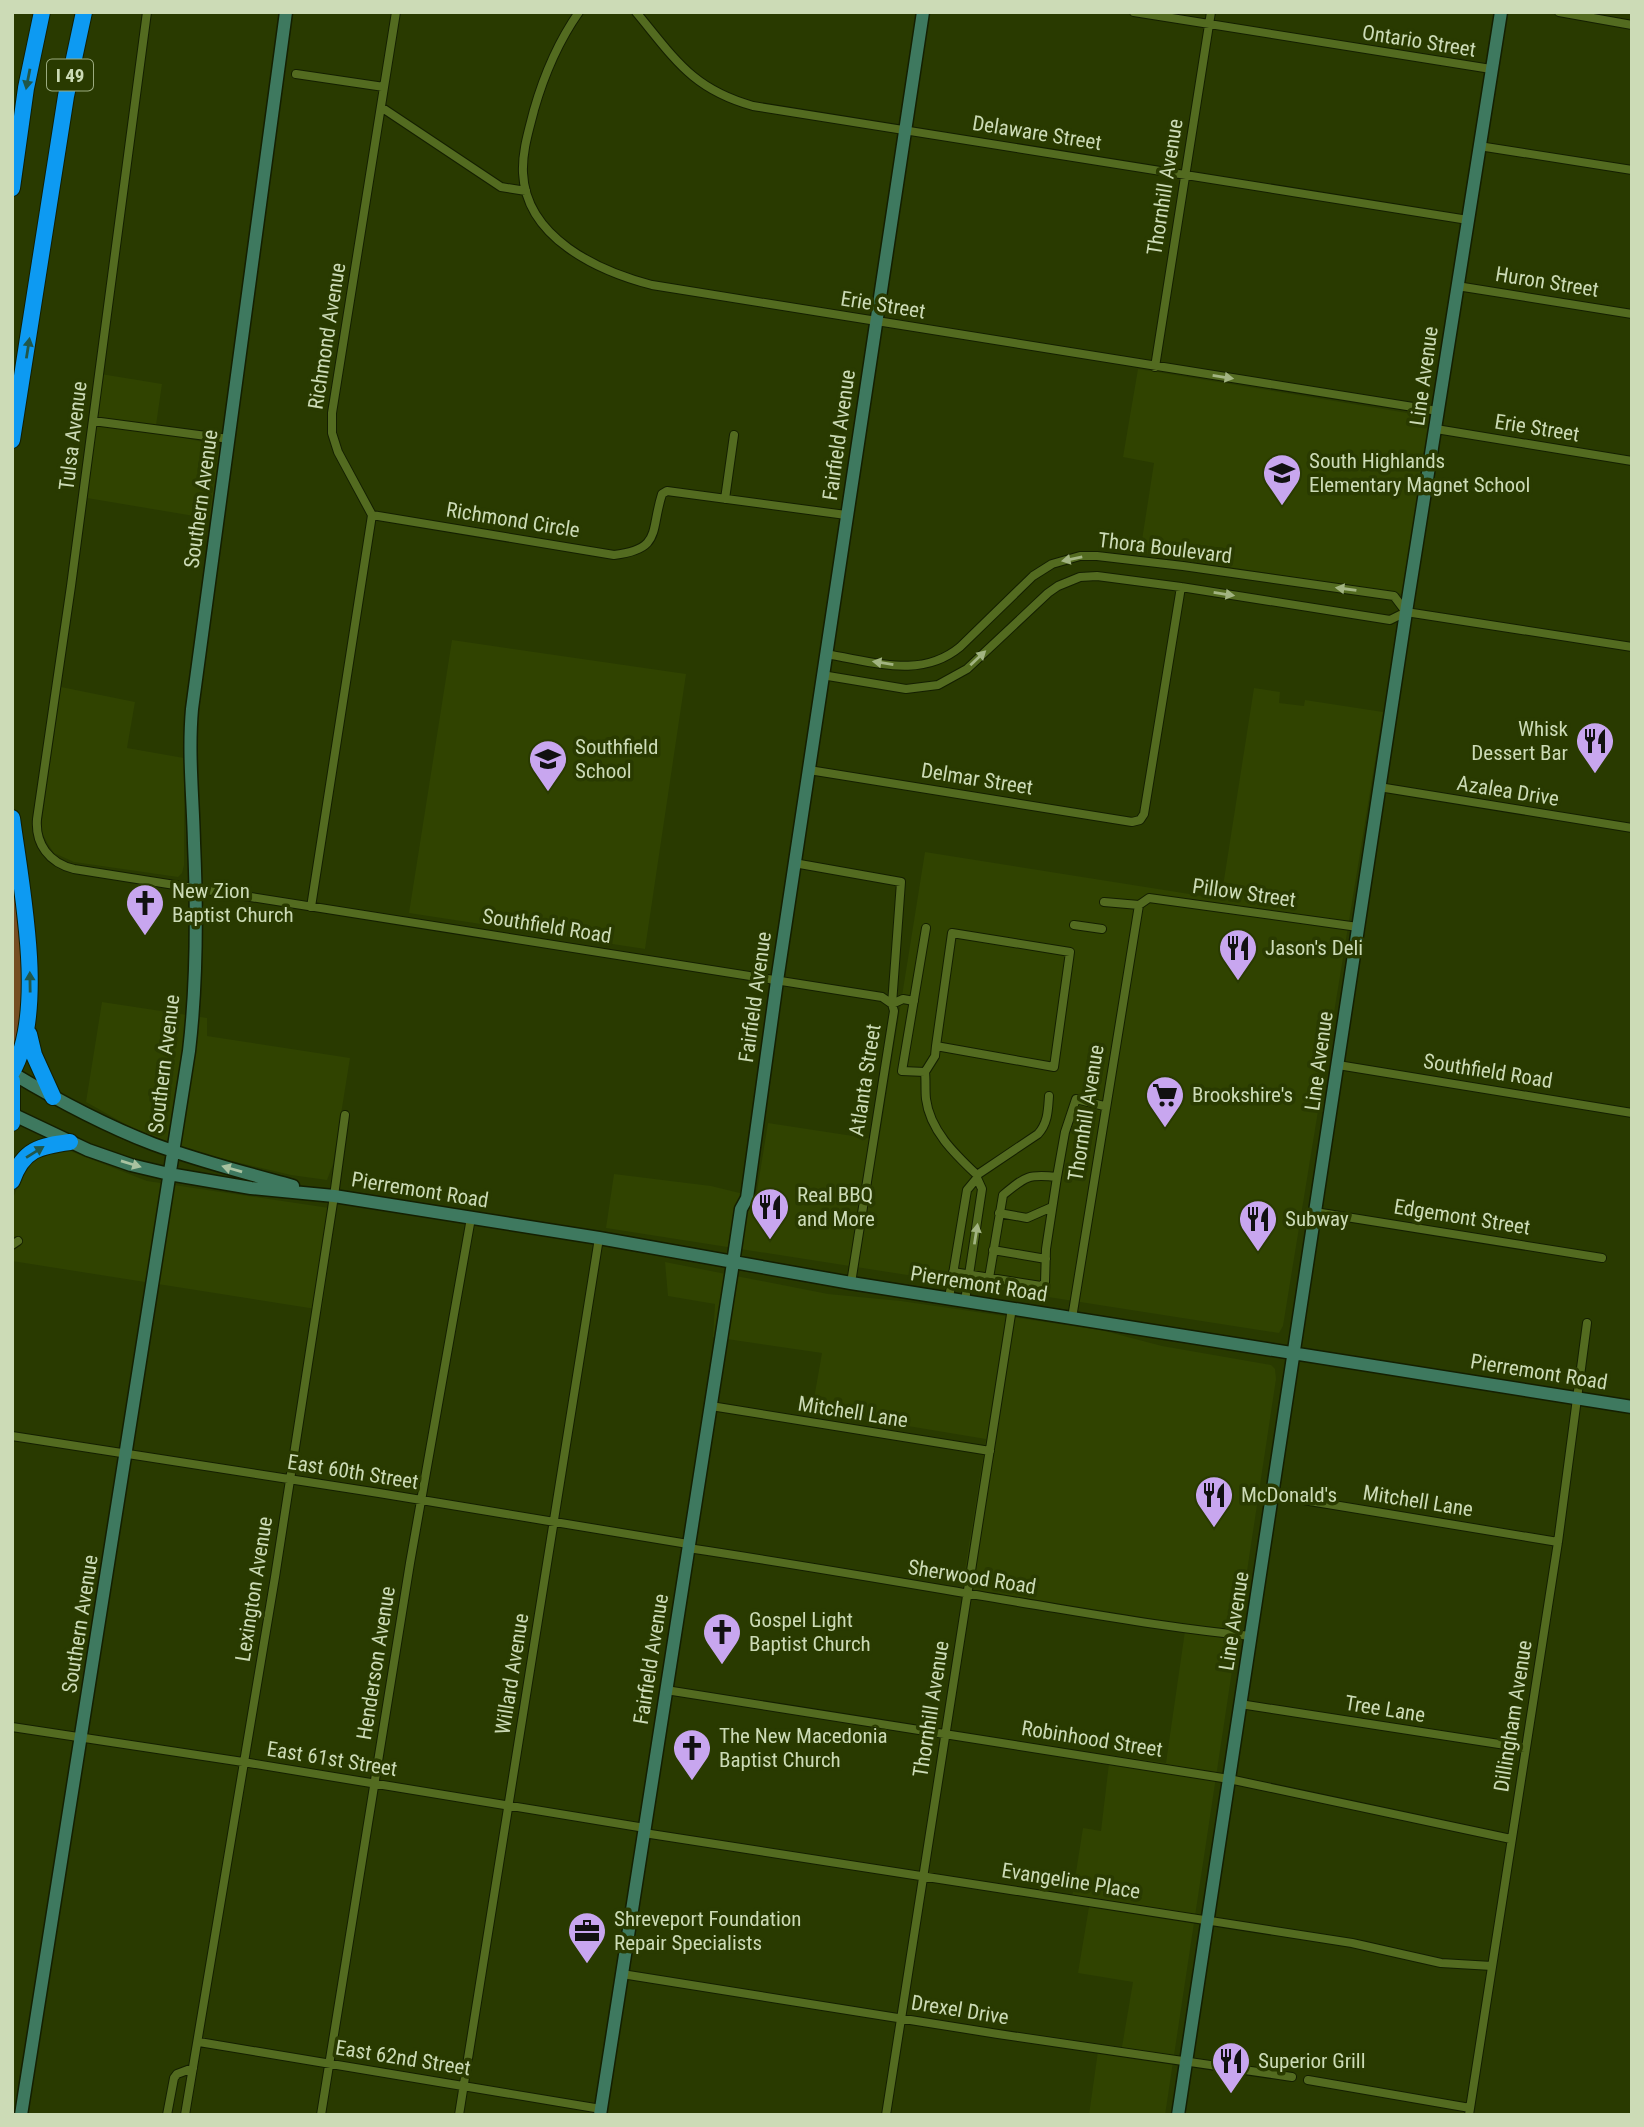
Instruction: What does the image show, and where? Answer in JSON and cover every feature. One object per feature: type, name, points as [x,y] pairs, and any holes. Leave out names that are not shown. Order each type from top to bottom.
[{"type":"highway","name":"I 49","points":[[12,188],[26,88],[42,12]]},
{"type":"highway","name":"I 49","points":[[12,440],[66,96],[84,12]]},
{"type":"highway","points":[[12,818],[29,963],[28,1030],[21,1056],[12,1072]]},
{"type":"highway","points":[[28,1030],[34,1055],[53,1097]]},
{"type":"highway","points":[[12,1081],[13,1117]]},
{"type":"highway","points":[[12,1181],[26,1156],[44,1145],[71,1142]]},
{"type":"street","name":"Tulsa Avenue","points":[[52,859],[41,845],[37,834],[37,819],[147,12]]},
{"type":"street","name":"Southern Avenue","points":[[21,2115],[192,1027],[195,888],[190,738],[286,12]]},
{"type":"street","name":"Richmond Avenue","points":[[372,514],[338,452],[331,425],[396,12]]},
{"type":"street","points":[[381,107],[501,187],[526,191],[523,155],[538,97],[555,52],[579,12]]},
{"type":"street","name":"Delaware Street","points":[[636,12],[687,72],[713,91],[753,106],[1468,220]]},
{"type":"street","name":"Fairfield Avenue","points":[[601,2112],[733,1263],[741,1209],[741,1183],[754,1110],[760,1096],[923,12]]},
{"type":"street","name":"Ontario Street","points":[[1134,12],[1491,69]]},
{"type":"street","name":"Thornhill Avenue","points":[[1155,367],[1211,12]]},
{"type":"street","name":"Line Avenue","points":[[1178,2115],[1357,927],[1500,12]]},
{"type":"street","points":[[1559,12],[1632,25]]},
{"type":"street","points":[[296,74],[384,87]]},
{"type":"street","points":[[1479,146],[1632,170]]},
{"type":"street","name":"Erie Street","points":[[526,191],[535,212],[558,239],[602,268],[652,285],[1438,411]]},
{"type":"street","name":"Huron Street","points":[[1457,286],[1632,314]]},
{"type":"street","points":[[93,421],[229,439]]},
{"type":"street","name":"Erie Street","points":[[1436,429],[1632,461]]},
{"type":"street","points":[[734,435],[725,499],[846,515]]},
{"type":"street","name":"Richmond Circle","points":[[372,514],[614,555],[636,552],[647,545],[664,492],[672,490],[725,499]]},
{"type":"street","points":[[311,907],[372,514]]},
{"type":"street","name":"Thora Boulevard","points":[[825,654],[913,667],[935,663],[960,647],[1033,576],[1052,564],[1080,556],[1171,565],[1394,596],[1406,612]]},
{"type":"street","name":"Thora Boulevard","points":[[822,675],[906,689],[938,685],[967,669],[1048,593],[1072,579],[1097,576],[1390,620],[1406,612],[1632,648]]},
{"type":"street","name":"Delmar Street","points":[[809,770],[1132,822],[1140,820],[1144,814],[1181,587]]},
{"type":"street","name":"Azalea Drive","points":[[1379,787],[1632,828]]},
{"type":"street","name":"Southfield Road","points":[[52,859],[74,869],[883,997],[892,1003]]},
{"type":"street","name":"Atlanta Street","points":[[794,863],[901,882],[892,1003],[894,1011],[851,1283]]},
{"type":"street","name":"Pillow Street","points":[[1104,902],[1139,905],[1149,898],[1357,927]]},
{"type":"street","name":"Thornhill Avenue","points":[[1072,1318],[1104,1107],[1139,905]]},
{"type":"street","points":[[1074,925],[1102,929]]},
{"type":"street","points":[[925,1072],[902,1071],[926,928]]},
{"type":"street","points":[[936,1046],[1054,1067],[1070,952],[952,933],[936,1046],[935,1056],[925,1072],[926,1099],[932,1121],[945,1141],[977,1177],[982,1189],[965,1301]]},
{"type":"street","points":[[892,1003],[903,999],[914,1001]]},
{"type":"street","name":"Southfield Road","points":[[1338,1065],[1632,1113]]},
{"type":"street","name":"Pierremont Road","points":[[12,1072],[53,1097],[114,1127],[172,1150],[328,1195]]},
{"type":"street","points":[[949,1298],[967,1190],[977,1177],[1044,1128],[1049,1096]]},
{"type":"street","points":[[953,1272],[1041,1286],[1045,1283],[1057,1177],[1065,1132],[1076,1099],[1104,1107]]},
{"type":"street","name":"Lexington Avenue","points":[[186,2115],[289,1480],[328,1195],[345,1115]]},
{"type":"street","name":"Pierremont Road","points":[[13,1117],[131,1165],[169,1174],[251,1188],[328,1195],[599,1238],[851,1283],[1632,1407]]},
{"type":"street","points":[[989,1278],[1003,1195],[1033,1175],[1057,1177]]},
{"type":"street","points":[[999,1213],[1027,1218],[1052,1208]]},
{"type":"street","name":"Edgemont Street","points":[[1315,1212],[1602,1258]]},
{"type":"street","name":"Henderson Avenue","points":[[321,2115],[420,1500],[471,1218]]},
{"type":"street","name":"Willard Avenue","points":[[459,2115],[599,1238]]},
{"type":"street","points":[[993,1250],[1046,1259]]},
{"type":"street","name":"Thornhill Avenue","points":[[886,2115],[1012,1308]]},
{"type":"street","name":"Dillingham Avenue","points":[[1470,2111],[1558,1542],[1587,1323]]},
{"type":"street","name":"Mitchell Lane","points":[[710,1406],[990,1451]]},
{"type":"street","name":"East 60th Street","points":[[12,1436],[420,1500],[688,1546]]},
{"type":"street","name":"Mitchell Lane","points":[[1273,1495],[1558,1542]]},
{"type":"street","name":"Sherwood Road","points":[[688,1546],[912,1586],[1186,1629],[1251,1636]]},
{"type":"street","name":"Robinhood Street","points":[[666,1690],[1229,1779],[1511,1839]]},
{"type":"street","name":"Tree Lane","points":[[1240,1704],[1525,1748]]},
{"type":"street","name":"East 61st Street","points":[[12,1727],[243,1762],[644,1830]]},
{"type":"street","name":"Evangeline Place","points":[[644,1830],[1382,1948],[1441,1963],[1492,1966]]},
{"type":"street","name":"Drexel Drive","points":[[622,1974],[1293,2077]]},
{"type":"street","name":"East 62nd Street","points":[[198,2042],[464,2086],[601,2112]]},
{"type":"street","points":[[167,2115],[174,2078],[177,2074],[194,2068]]},
{"type":"street","points":[[1308,2080],[1470,2111]]},
{"type":"shaded area","name":"South Highlands Elementary Magnet School","points":[[1138,369],[1426,416],[1430,422],[1402,594],[1140,553],[1154,463],[1123,457]]},
{"type":"shaded area","points":[[101,374],[162,384],[155,432],[218,445],[221,448],[212,519],[87,498]]},
{"type":"shaded area","name":"Southfield School","points":[[452,640],[686,674],[645,949],[409,913]]},
{"type":"shaded area","points":[[61,687],[135,702],[127,748],[184,758],[184,865],[178,877],[74,862],[54,853],[48,844],[42,833],[42,820]]},
{"type":"shaded area","points":[[1254,688],[1280,692],[1279,703],[1304,706],[1305,700],[1383,712],[1283,1326],[1279,1333],[606,1228],[614,1174],[711,1186],[756,1197],[768,1123],[879,1140],[925,852],[1221,899]]},
{"type":"shaded area","points":[[12,862],[25,989],[23,1023],[12,1056]]},
{"type":"shaded area","points":[[102,1002],[207,1018],[207,1036],[350,1058],[333,1164],[327,1180],[291,1175],[198,1153],[134,1129],[86,1102]]},
{"type":"shaded area","points":[[58,1149],[70,1151],[147,1181],[336,1209],[322,1310],[12,1261],[12,1201],[19,1183],[34,1158]]},
{"type":"shaded area","points":[[665,1262],[828,1294],[901,1301],[1101,1330],[1162,1346],[1271,1365],[1275,1369],[1276,1379],[1165,2115],[1089,2115],[1099,2044],[1122,2047],[1133,1982],[1078,1973],[1089,1907],[1071,1904],[1083,1828],[1101,1831],[1110,1755],[1166,1763],[1186,1624],[962,1588],[986,1439],[812,1410],[822,1353],[713,1337],[715,1304],[668,1296]]},
{"type":"place","name":"South Highlands Elementary Magnet School","points":[[1282,507]]},
{"type":"place","name":"Whisk Dessert Bar","points":[[1595,775]]},
{"type":"place","name":"Southfield School","points":[[548,793]]},
{"type":"place","name":"New Zion Baptist Church","points":[[145,937]]},
{"type":"place","name":"Jason's Deli","points":[[1238,982]]},
{"type":"place","name":"Brookshire's","points":[[1165,1129]]},
{"type":"place","name":"Real BBQ and More","points":[[770,1241]]},
{"type":"place","name":"Subway","points":[[1258,1253]]},
{"type":"place","name":"McDonald's","points":[[1214,1529]]},
{"type":"place","name":"Gospel Light Baptist Church","points":[[722,1666]]},
{"type":"place","name":"The New Macedonia Baptist Church","points":[[692,1782]]},
{"type":"place","name":"Shreveport Foundation Repair Specialists","points":[[587,1965]]},
{"type":"place","name":"Superior Grill","points":[[1231,2095]]}]
